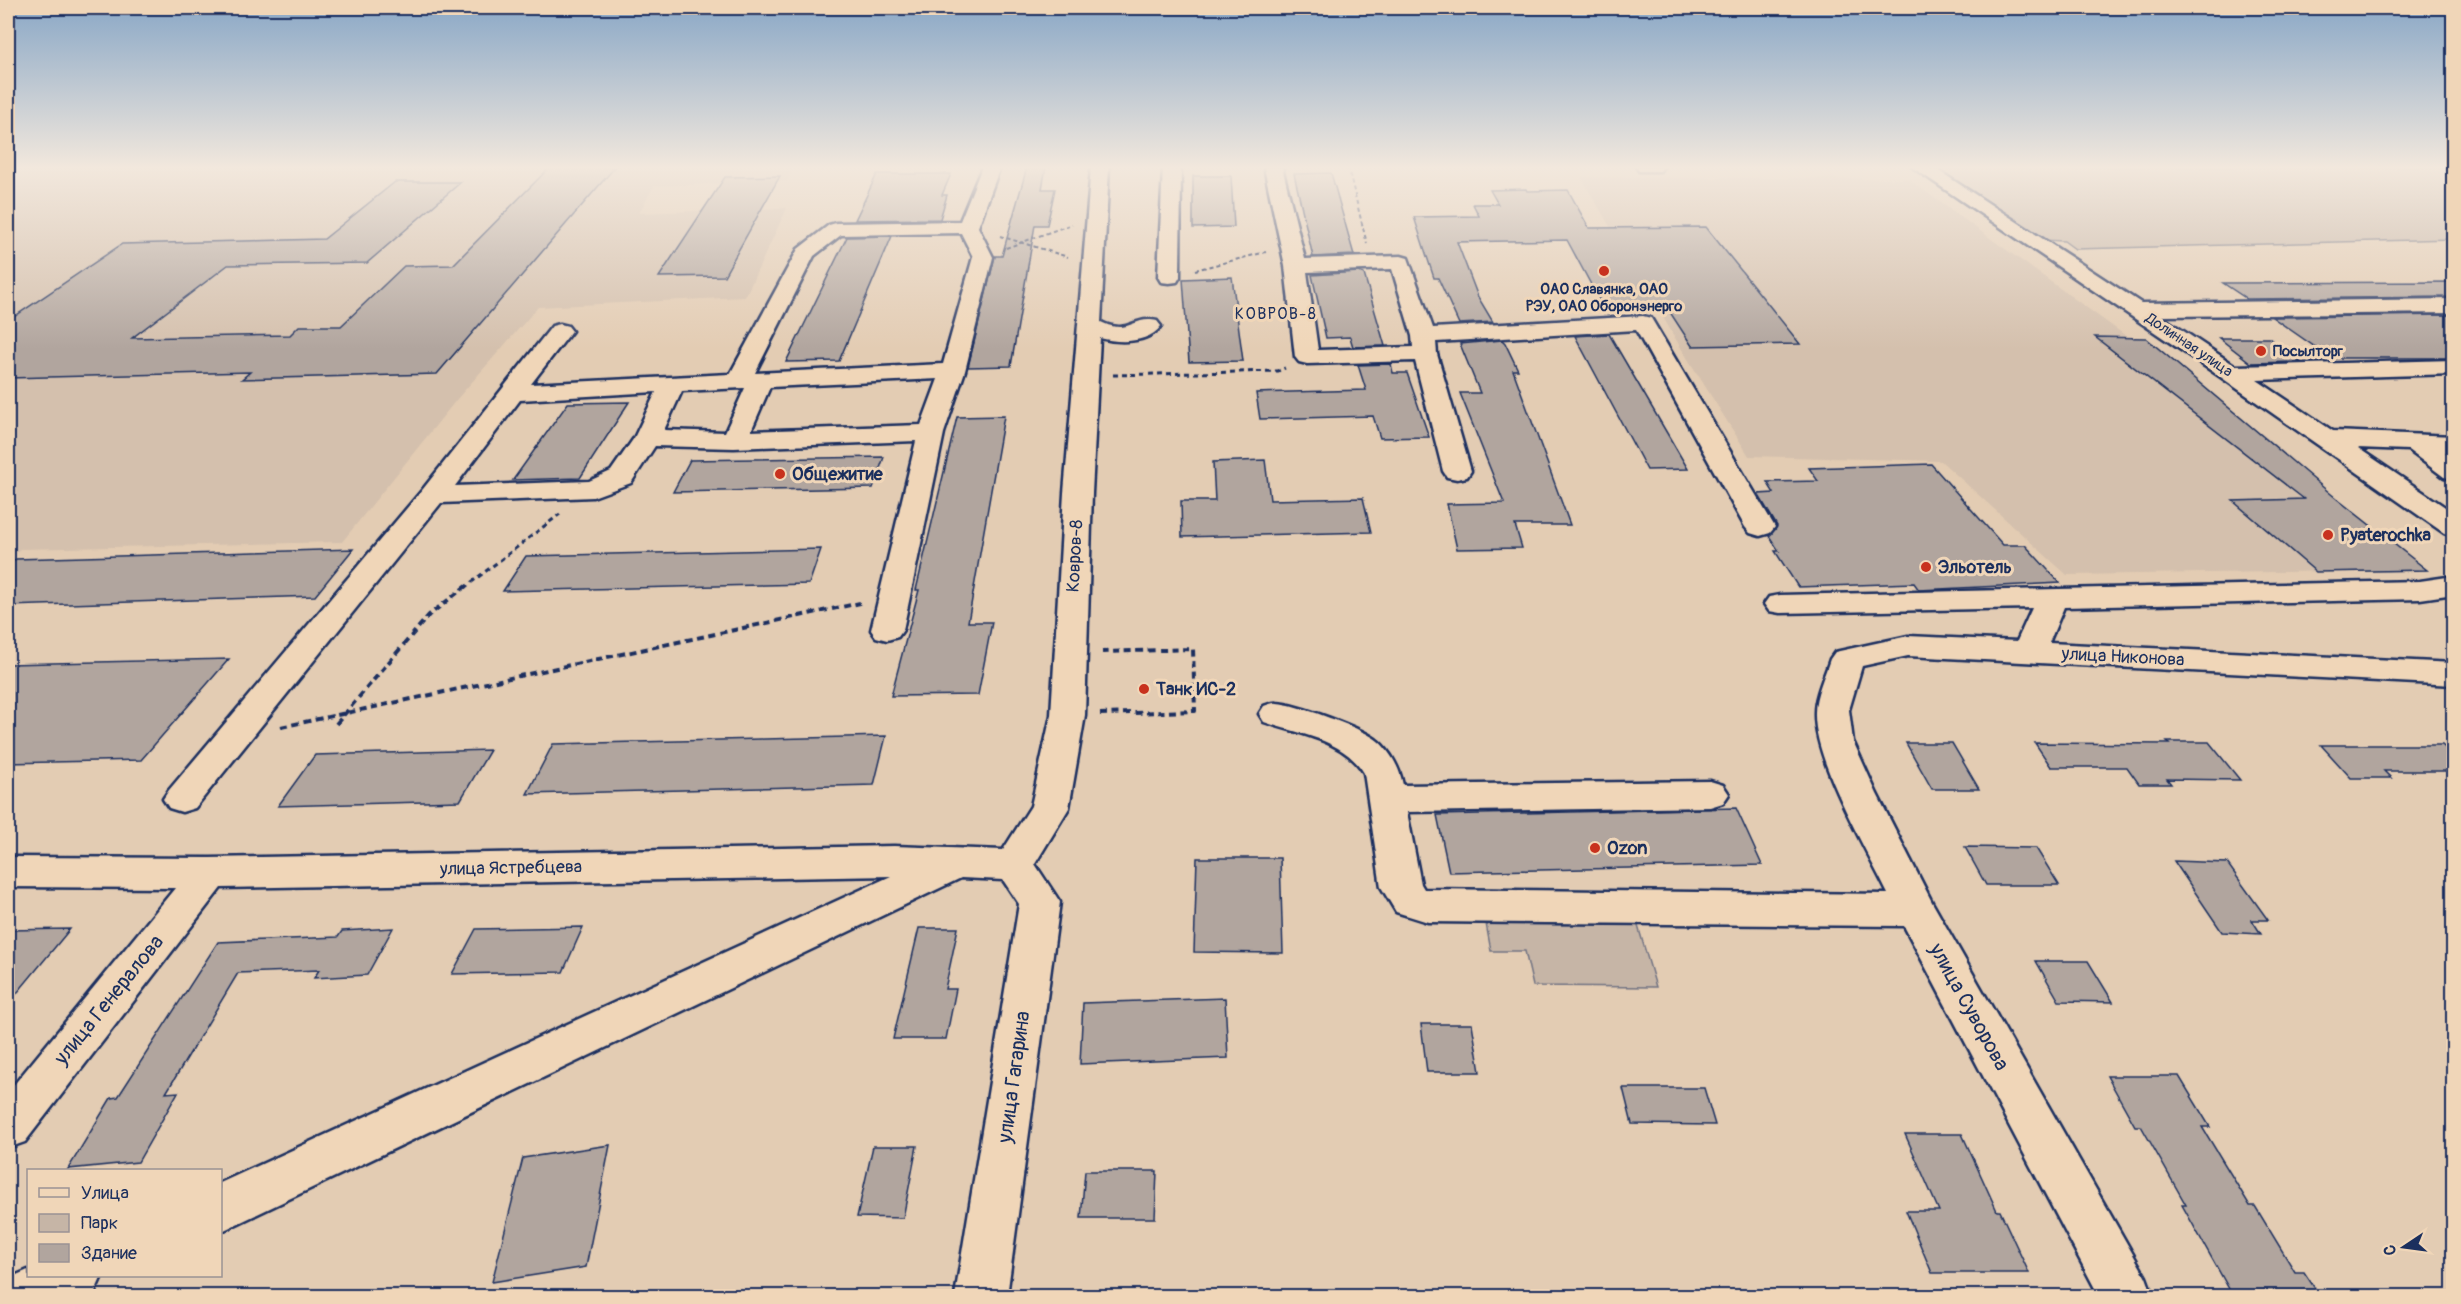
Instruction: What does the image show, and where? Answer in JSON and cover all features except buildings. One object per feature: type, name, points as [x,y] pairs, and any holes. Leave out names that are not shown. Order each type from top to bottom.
[{"type":"street","points":[[734,440],[750,381],[805,253],[836,229],[912,228]]},
{"type":"street","points":[[887,630],[931,433],[953,371],[983,257],[968,228]]},
{"type":"street","name":"Ковров-8","points":[[1072,653],[1078,493],[1095,228]]},
{"type":"street","points":[[1169,277],[1170,228]]},
{"type":"street","points":[[1287,228],[1293,256],[1307,357],[1643,323],[1760,527]]},
{"type":"street","name":"Долинная улица","points":[[2014,228],[2231,373],[2454,527]]},
{"type":"street","points":[[1293,256],[1401,262],[1457,471]]},
{"type":"street","points":[[2138,310],[2454,306]]},
{"type":"street","points":[[1090,326],[1108,335],[1133,334],[1149,326]]},
{"type":"street","points":[[182,799],[230,738],[433,495],[560,331]]},
{"type":"street","points":[[2231,373],[2454,367]]},
{"type":"street","points":[[512,393],[953,371]]},
{"type":"street","points":[[433,495],[593,489],[621,477],[647,438],[673,384]]},
{"type":"street","points":[[647,438],[734,440],[931,433]]},
{"type":"street","points":[[2327,439],[2454,444]]},
{"type":"street","points":[[2417,444],[2454,471]]},
{"type":"street","points":[[1780,603],[2420,590],[2454,585]]},
{"type":"street","points":[[2029,652],[2052,598]]},
{"type":"street","name":"улица Никонова","points":[[1832,710],[1846,659],[1908,646],[2454,674]]},
{"type":"street","points":[[1014,865],[1050,808],[1068,715],[1072,653]]},
{"type":"street","name":"улица Суворова","points":[[1832,710],[1835,741],[1858,794],[1916,910],[2127,1296]]},
{"type":"street","points":[[1276,714],[1340,736],[1363,747],[1382,773],[1401,887],[1410,901],[1428,906],[1916,910]]},
{"type":"street","points":[[1387,799],[1710,794]]},
{"type":"street","name":"улица Ястребцева","points":[[8,872],[210,873],[894,861],[1014,865]]},
{"type":"street","points":[[222,1207],[954,864]]},
{"type":"street","name":"улица Гагарина","points":[[981,1296],[1040,902],[1014,865]]},
{"type":"street","name":"улица Генералова","points":[[8,1126],[210,873]]},
{"type":"street","points":[[31,1296],[72,1277]]},
{"type":"path","points":[[971,228],[1094,265]]},
{"type":"path","points":[[983,257],[1060,228]]},
{"type":"path","points":[[1363,228],[1372,262]]},
{"type":"path","points":[[1169,277],[1293,256]]},
{"type":"path","points":[[1087,375],[1278,371],[1307,357]]},
{"type":"path","points":[[336,724],[429,615],[593,489]]},
{"type":"path","points":[[230,738],[895,596]]},
{"type":"path","points":[[1068,715],[1195,711],[1193,649],[1072,653]]},
{"type":"shaded area","points":[[8,228],[778,228],[745,297],[538,307],[457,399],[342,542],[20,549],[8,560]]},
{"type":"shaded area","points":[[1611,228],[1976,228],[2269,439],[2337,499],[2427,570],[2067,575],[1941,461],[1749,456],[1681,348]]},
{"type":"green space","points":[[2025,228],[2453,228],[2453,239],[2075,249],[2064,241],[2043,240]]},
{"type":"green space","points":[[1485,918],[1636,919],[1656,987],[1533,986],[1525,951],[1491,951]]},
{"type":"place","name":"ОАО Славянка, ОАО РЭУ, ОАО Оборонэнерго","points":[[1604,271]]},
{"type":"place","name":"Посылторг","points":[[2261,351]]},
{"type":"place","name":"Общежитие","points":[[780,474]]},
{"type":"place","name":"Pyaterochka","points":[[2328,535]]},
{"type":"place","name":"Эльотель","points":[[1926,567]]},
{"type":"place","name":"Танк ИС-2","points":[[1144,689]]},
{"type":"place","name":"Ozon","points":[[1595,848]]},
{"type":"district","name":"КОВРОВ-8","points":[[1276,314]]}]
